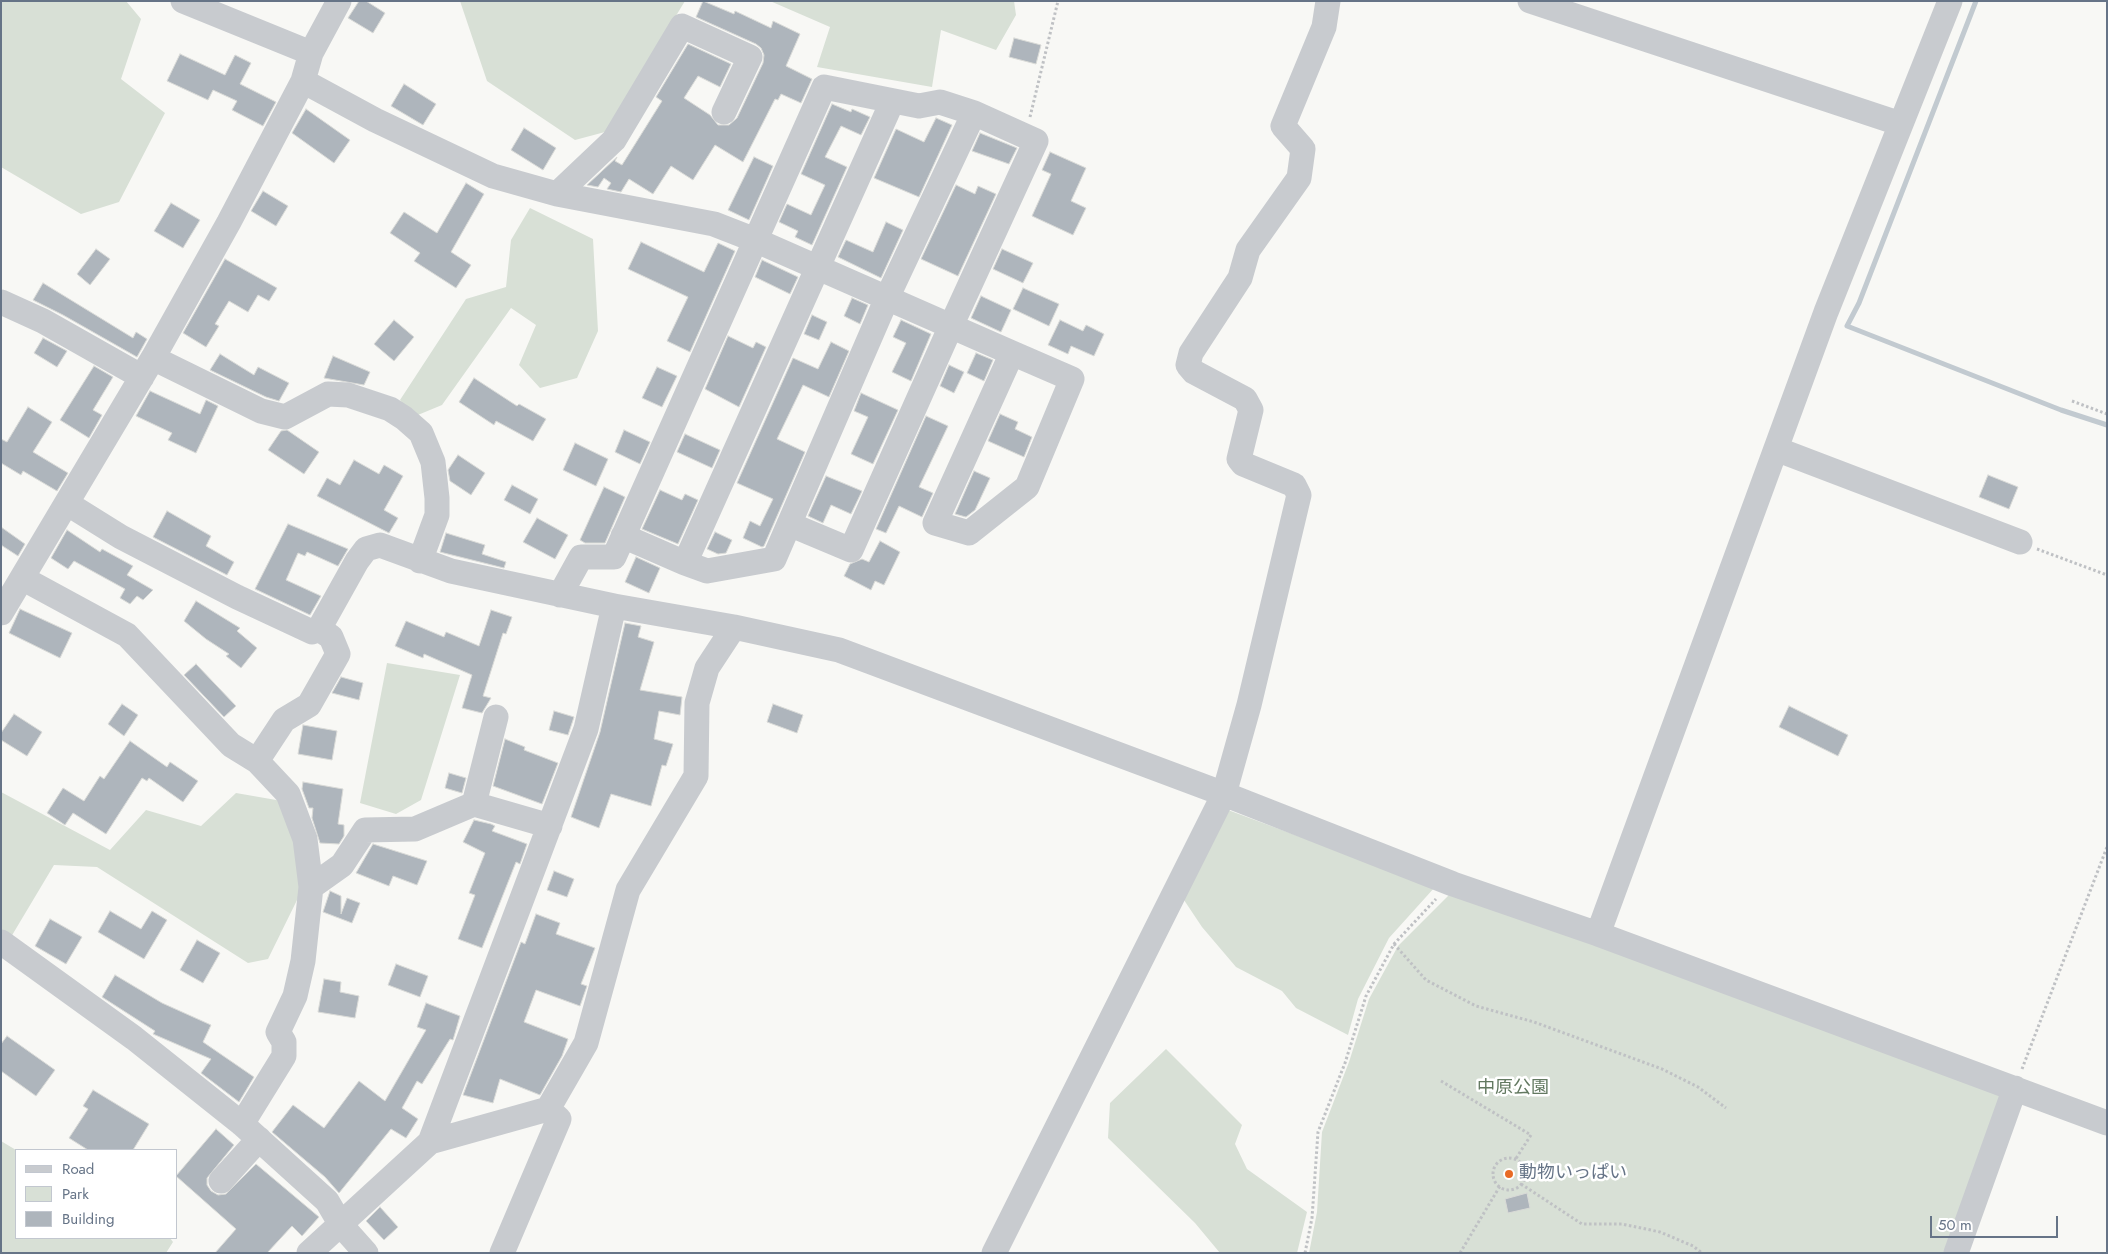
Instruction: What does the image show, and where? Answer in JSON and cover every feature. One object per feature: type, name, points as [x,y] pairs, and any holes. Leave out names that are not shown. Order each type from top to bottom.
[{"type":"street","points":[[182,1],[312,53]]},
{"type":"street","points":[[1,613],[68,504],[229,222],[303,81],[312,53],[338,1]]},
{"type":"street","points":[[994,1253],[1224,794],[1249,705],[1299,495],[1294,485],[1243,464],[1239,459],[1251,410],[1245,399],[1194,372],[1188,364],[1192,353],[1240,278],[1248,250],[1299,178],[1302,149],[1283,126],[1324,27],[1328,1]]},
{"type":"street","points":[[1530,1],[1901,124]]},
{"type":"street","points":[[1598,934],[1826,312],[1950,1]]},
{"type":"street","points":[[557,194],[614,140],[682,26],[750,57],[724,112]]},
{"type":"street","points":[[303,81],[375,120],[493,176],[557,194],[714,224],[755,240],[1012,352],[1072,379],[1026,487],[969,533],[935,523],[1012,352]]},
{"type":"street","points":[[560,595],[581,557],[614,556],[824,87],[919,106],[940,102],[974,113],[1036,141],[851,550],[789,524]]},
{"type":"street","points":[[686,563],[892,102]]},
{"type":"street","points":[[623,536],[707,571],[774,559],[887,298],[974,113]]},
{"type":"street","points":[[1,302],[147,368],[261,411],[285,417],[328,394],[348,395],[390,409],[421,433],[430,455],[437,498],[437,515],[420,561]]},
{"type":"street","points":[[1776,449],[2020,542]]},
{"type":"street","points":[[68,504],[121,537],[303,630],[312,632],[319,629],[356,561],[366,549],[380,545],[451,571],[614,606],[734,627],[839,650],[1224,794],[1453,884],[1598,934],[2107,1123]]},
{"type":"street","points":[[22,578],[127,635],[232,745],[257,761],[288,794],[305,839],[311,887],[303,961],[295,996],[278,1032],[284,1042],[284,1056],[250,1132],[221,1181]]},
{"type":"street","points":[[430,1142],[586,729],[614,606]]},
{"type":"street","points":[[309,1253],[341,1225],[401,1166],[430,1142],[548,1109],[586,1043],[628,890],[696,776],[697,704],[707,668],[734,627]]},
{"type":"street","points":[[257,761],[284,720],[309,705],[338,654],[331,637],[319,629]]},
{"type":"street","points":[[474,804],[496,717]]},
{"type":"street","points":[[311,887],[342,865],[365,830],[415,829],[474,804],[550,826]]},
{"type":"street","points":[[1,942],[134,1038],[250,1132],[327,1201],[341,1225],[366,1253]]},
{"type":"street","points":[[1956,1253],[2015,1088]]},
{"type":"street","points":[[502,1253],[559,1119],[548,1109]]},
{"type":"path","points":[[1024,134],[1058,1]]},
{"type":"path","points":[[2072,401],[2107,414]]},
{"type":"path","points":[[2020,542],[2107,576]]},
{"type":"path","points":[[2015,1088],[2107,847]]},
{"type":"path","points":[[1305,1253],[1312,1218],[1318,1132],[1345,1062],[1366,996],[1394,944],[1453,884]]},
{"type":"path","points":[[1394,944],[1426,980],[1476,1006],[1534,1022],[1662,1069],[1698,1087],[1726,1108]]},
{"type":"path","points":[[1441,1081],[1531,1135],[1515,1160]]},
{"type":"path","points":[[1502,1158],[1515,1160],[1520,1162],[1525,1176],[1521,1184],[1514,1190],[1505,1190],[1492,1175],[1502,1158]]},
{"type":"path","points":[[1521,1184],[1582,1224],[1622,1224],[1660,1232],[1692,1246],[1702,1253]]},
{"type":"path","points":[[1460,1253],[1500,1186]]},
{"type":"green space","points":[[1,1],[126,1],[141,19],[121,79],[165,113],[119,202],[81,214],[1,167]]},
{"type":"green space","points":[[460,1],[685,1],[605,132],[575,140],[487,81]]},
{"type":"green space","points":[[770,1],[1014,1],[1016,15],[996,50],[941,30],[932,87],[817,67],[830,27]]},
{"type":"green space","points":[[530,208],[593,239],[598,331],[577,378],[540,388],[519,365],[536,325],[511,308],[442,405],[413,417],[400,400],[466,299],[506,287],[511,240]]},
{"type":"green space","points":[[387,663],[460,675],[421,800],[396,814],[360,803]]},
{"type":"green space","points":[[1,792],[110,850],[146,810],[201,826],[236,793],[282,801],[295,841],[300,894],[268,959],[248,963],[97,867],[54,865],[11,937],[1,930]]},
{"type":"green space","points":[[1228,810],[1435,887],[1389,938],[1358,999],[1348,1035],[1296,1008],[1282,991],[1236,967],[1202,927],[1182,897]]},
{"type":"green space","name":"中原公園","points":[[1452,892],[2017,1100],[1956,1253],[1309,1253],[1317,1212],[1322,1132],[1349,1062],[1369,999],[1398,946]]},
{"type":"green space","points":[[1166,1049],[1242,1125],[1235,1144],[1247,1169],[1307,1212],[1297,1253],[1220,1253],[1195,1223],[1108,1138],[1110,1103]]},
{"type":"green space","points":[[1,1141],[15,1149],[15,1239],[171,1239],[173,1242],[166,1253],[1,1253]]},
{"type":"building","points":[[359,1],[366,1],[385,13],[373,33],[348,18]]},
{"type":"building","points":[[703,1],[734,14],[735,11],[771,28],[773,21],[800,34],[786,66],[812,79],[801,103],[781,94],[778,100],[775,99],[743,162],[715,145],[693,180],[671,166],[653,194],[629,179],[621,192],[607,189],[611,183],[604,178],[598,187],[587,185],[617,157],[615,161],[622,165],[662,101],[656,97],[688,44],[731,64],[720,87],[698,76],[684,98],[710,115],[718,125],[729,125],[737,118],[763,63],[764,55],[761,48],[756,44],[696,17]]},
{"type":"building","points":[[1014,38],[1041,45],[1036,64],[1009,57]]},
{"type":"building","points":[[180,54],[225,75],[235,55],[251,63],[240,84],[276,102],[263,126],[232,110],[237,101],[213,90],[208,100],[167,81]]},
{"type":"building","points":[[404,84],[436,104],[423,125],[391,106]]},
{"type":"building","points":[[832,104],[851,112],[852,109],[870,117],[861,135],[841,126],[825,157],[847,167],[812,245],[795,237],[798,231],[779,222],[787,204],[811,215],[825,185],[801,174]]},
{"type":"building","points":[[306,109],[350,140],[334,163],[292,133]]},
{"type":"building","points":[[936,118],[952,125],[919,197],[874,178],[896,129],[924,142]]},
{"type":"building","points":[[524,128],[556,148],[543,170],[511,150]]},
{"type":"building","points":[[980,133],[1017,148],[1009,164],[972,151]]},
{"type":"building","points":[[1050,152],[1086,168],[1071,201],[1086,208],[1073,235],[1032,216],[1051,174],[1042,170]]},
{"type":"building","points":[[754,157],[773,166],[749,220],[728,210]]},
{"type":"building","points":[[466,183],[484,194],[451,252],[471,265],[456,288],[414,261],[420,253],[390,233],[404,212],[437,233]]},
{"type":"building","points":[[956,185],[975,194],[978,186],[996,194],[958,276],[921,259]]},
{"type":"building","points":[[263,191],[288,206],[276,226],[251,211]]},
{"type":"building","points":[[171,203],[200,220],[183,248],[154,231]]},
{"type":"building","points":[[886,222],[903,230],[881,278],[838,257],[846,240],[873,252]]},
{"type":"building","points":[[641,242],[704,272],[718,243],[735,251],[690,352],[667,341],[688,297],[628,269]]},
{"type":"building","points":[[96,249],[110,259],[90,285],[77,274]]},
{"type":"building","points":[[1002,249],[1033,263],[1023,283],[993,269]]},
{"type":"building","points":[[225,259],[277,288],[269,301],[258,295],[248,312],[229,301],[215,324],[219,326],[206,347],[183,333]]},
{"type":"building","points":[[762,260],[798,277],[790,294],[755,277]]},
{"type":"building","points":[[43,283],[133,338],[136,332],[147,339],[137,357],[33,300]]},
{"type":"building","points":[[1023,288],[1059,304],[1049,326],[1013,309]]},
{"type":"building","points":[[981,296],[1011,310],[1001,332],[971,318]]},
{"type":"building","points":[[852,298],[868,305],[860,324],[844,316]]},
{"type":"building","points":[[812,315],[827,322],[819,340],[804,334]]},
{"type":"building","points":[[394,320],[414,337],[394,361],[374,344]]},
{"type":"building","points":[[901,320],[931,334],[911,381],[892,372],[906,343],[893,337]]},
{"type":"building","points":[[1060,320],[1083,331],[1086,325],[1104,334],[1094,356],[1071,346],[1068,354],[1048,345]]},
{"type":"building","points":[[728,336],[753,348],[756,342],[766,347],[739,407],[705,389]]},
{"type":"building","points":[[43,338],[67,351],[57,367],[34,353]]},
{"type":"building","points":[[831,342],[849,351],[829,397],[803,385],[777,439],[805,452],[762,547],[743,538],[750,521],[760,526],[773,499],[737,483],[793,358],[818,369]]},
{"type":"building","points":[[976,353],[993,360],[984,381],[967,373]]},
{"type":"building","points":[[220,354],[254,375],[258,367],[289,383],[279,401],[266,397],[210,370]]},
{"type":"building","points":[[333,356],[370,372],[364,385],[324,378]]},
{"type":"building","points":[[949,365],[964,372],[954,393],[940,386]]},
{"type":"building","points":[[94,366],[113,377],[93,410],[102,415],[89,438],[60,420]]},
{"type":"building","points":[[657,367],[677,376],[662,407],[642,398]]},
{"type":"building","points":[[474,378],[517,406],[519,404],[546,419],[533,441],[496,421],[494,425],[459,402]]},
{"type":"building","points":[[150,391],[200,414],[206,400],[218,406],[196,453],[168,440],[172,433],[136,416]]},
{"type":"building","points":[[861,393],[898,410],[873,464],[851,454],[868,417],[854,411]]},
{"type":"building","points":[[28,407],[52,422],[33,452],[68,473],[57,491],[23,471],[21,475],[1,463],[1,439],[7,442]]},
{"type":"building","points":[[1000,414],[1018,422],[1015,429],[1032,437],[1024,457],[988,441]]},
{"type":"building","points":[[926,416],[948,426],[919,487],[933,493],[922,517],[899,506],[886,533],[876,529]]},
{"type":"building","points":[[287,430],[319,452],[304,474],[268,450],[281,431]]},
{"type":"building","points":[[624,430],[650,442],[640,464],[615,452]]},
{"type":"building","points":[[685,434],[720,450],[712,468],[677,452]]},
{"type":"building","points":[[575,443],[608,459],[596,486],[563,470]]},
{"type":"building","points":[[458,455],[485,473],[471,495],[450,481],[448,470]]},
{"type":"building","points":[[354,460],[379,474],[384,465],[403,476],[384,510],[398,518],[389,533],[317,496],[327,478],[340,485]]},
{"type":"building","points":[[974,471],[990,478],[975,510],[966,517],[955,514]]},
{"type":"building","points":[[1988,475],[2018,487],[2009,509],[1979,497]]},
{"type":"building","points":[[826,476],[862,491],[851,514],[831,505],[823,523],[808,516]]},
{"type":"building","points":[[512,485],[538,499],[530,514],[504,500]]},
{"type":"building","points":[[604,487],[625,497],[605,543],[585,543],[580,540]]},
{"type":"building","points":[[660,490],[682,500],[685,494],[698,500],[678,544],[642,529]]},
{"type":"building","points":[[167,511],[211,536],[206,546],[234,562],[227,575],[153,537]]},
{"type":"building","points":[[537,518],[568,535],[555,559],[523,542]]},
{"type":"building","points":[[288,524],[348,549],[338,566],[307,552],[305,556],[298,553],[286,580],[321,596],[310,615],[255,589]]},
{"type":"building","points":[[1,527],[25,544],[18,556],[1,545]]},
{"type":"building","points":[[67,530],[100,552],[102,549],[133,566],[127,575],[153,590],[143,600],[137,596],[130,604],[120,598],[125,589],[74,561],[68,569],[51,558]]},
{"type":"building","points":[[715,532],[732,540],[726,553],[718,554],[707,549]]},
{"type":"building","points":[[446,533],[485,545],[482,554],[506,562],[504,568],[440,552]]},
{"type":"building","points":[[880,541],[900,552],[884,585],[875,581],[871,590],[844,576],[850,564],[862,559],[869,562]]},
{"type":"building","points":[[636,557],[660,568],[649,593],[625,582]]},
{"type":"building","points":[[196,601],[240,628],[237,631],[257,648],[241,668],[226,656],[229,654],[206,639],[184,621]]},
{"type":"building","points":[[20,609],[72,633],[60,658],[9,633]]},
{"type":"building","points":[[491,610],[512,617],[506,634],[503,633],[483,696],[491,698],[482,713],[462,708],[472,675],[424,654],[423,658],[395,646],[406,621],[444,637],[446,632],[479,646]]},
{"type":"building","points":[[625,623],[641,626],[638,637],[654,642],[640,690],[682,697],[680,715],[659,711],[654,739],[673,744],[666,766],[662,765],[651,806],[611,794],[599,828],[571,817],[600,732]]},
{"type":"building","points":[[196,664],[236,706],[224,717],[184,675]]},
{"type":"building","points":[[341,677],[363,683],[359,700],[332,693]]},
{"type":"building","points":[[122,704],[138,715],[124,736],[108,724]]},
{"type":"building","points":[[773,704],[803,715],[797,733],[767,722]]},
{"type":"building","points":[[1789,706],[1848,735],[1838,756],[1779,727]]},
{"type":"building","points":[[554,711],[574,717],[568,735],[549,730]]},
{"type":"building","points":[[14,714],[42,732],[27,756],[1,740],[1,733]]},
{"type":"building","points":[[303,725],[337,731],[332,760],[298,754]]},
{"type":"building","points":[[505,739],[525,747],[524,750],[558,763],[542,804],[493,786]]},
{"type":"building","points":[[130,741],[167,767],[170,762],[198,781],[183,802],[149,778],[147,781],[142,778],[106,834],[73,813],[65,825],[47,813],[63,788],[84,801],[100,776],[104,779]]},
{"type":"building","points":[[449,773],[466,778],[462,793],[445,788]]},
{"type":"building","points":[[303,782],[343,789],[338,824],[344,825],[344,836],[339,844],[320,843],[312,818],[313,808],[309,808],[302,789]]},
{"type":"building","points":[[474,820],[491,824],[495,826],[492,831],[527,844],[520,864],[516,862],[482,948],[458,939],[475,895],[469,893],[485,853],[463,842]]},
{"type":"building","points":[[373,844],[427,861],[417,885],[393,876],[389,886],[356,873]]},
{"type":"building","points":[[554,871],[574,879],[567,897],[547,890]]},
{"type":"building","points":[[330,891],[341,896],[341,914],[347,898],[360,903],[352,923],[323,912]]},
{"type":"building","points":[[110,911],[141,929],[152,911],[167,920],[144,959],[98,932]]},
{"type":"building","points":[[536,914],[560,923],[556,934],[595,948],[581,984],[587,986],[580,1006],[536,990],[524,1022],[568,1039],[562,1056],[540,1095],[500,1079],[493,1103],[463,1095],[521,942],[525,944]]},
{"type":"building","points":[[50,919],[82,937],[66,964],[35,946]]},
{"type":"building","points":[[197,940],[220,953],[203,983],[180,970]]},
{"type":"building","points":[[396,964],[428,976],[420,997],[388,985]]},
{"type":"building","points":[[115,975],[162,1003],[211,1025],[203,1042],[254,1077],[239,1102],[201,1073],[211,1059],[153,1034],[155,1031],[102,997]]},
{"type":"building","points":[[324,979],[341,982],[340,992],[359,996],[355,1018],[318,1012]]},
{"type":"building","points":[[426,1003],[460,1016],[453,1040],[450,1039],[422,1084],[417,1081],[402,1108],[418,1119],[406,1138],[391,1129],[339,1193],[325,1177],[272,1132],[293,1105],[324,1128],[359,1081],[385,1101],[426,1030],[417,1027]]},
{"type":"building","points":[[7,1036],[55,1070],[36,1096],[1,1071],[1,1044]]},
{"type":"building","points":[[93,1090],[149,1124],[134,1149],[86,1149],[69,1138],[88,1109],[83,1106]]},
{"type":"building","points":[[216,1129],[234,1145],[207,1178],[207,1185],[211,1191],[218,1195],[226,1194],[256,1164],[319,1217],[302,1236],[292,1226],[267,1253],[215,1253],[236,1229],[178,1178],[178,1174]]},
{"type":"building","points":[[1527,1193],[1530,1208],[1508,1213],[1505,1199]]},
{"type":"building","points":[[380,1207],[398,1227],[384,1240],[366,1221]]},
{"type":"waterway","points":[[1976,1],[1859,303],[1847,326],[2061,410],[2107,425]]},
{"type":"place","name":"動物いっぱい","points":[[1509,1174]]}]
